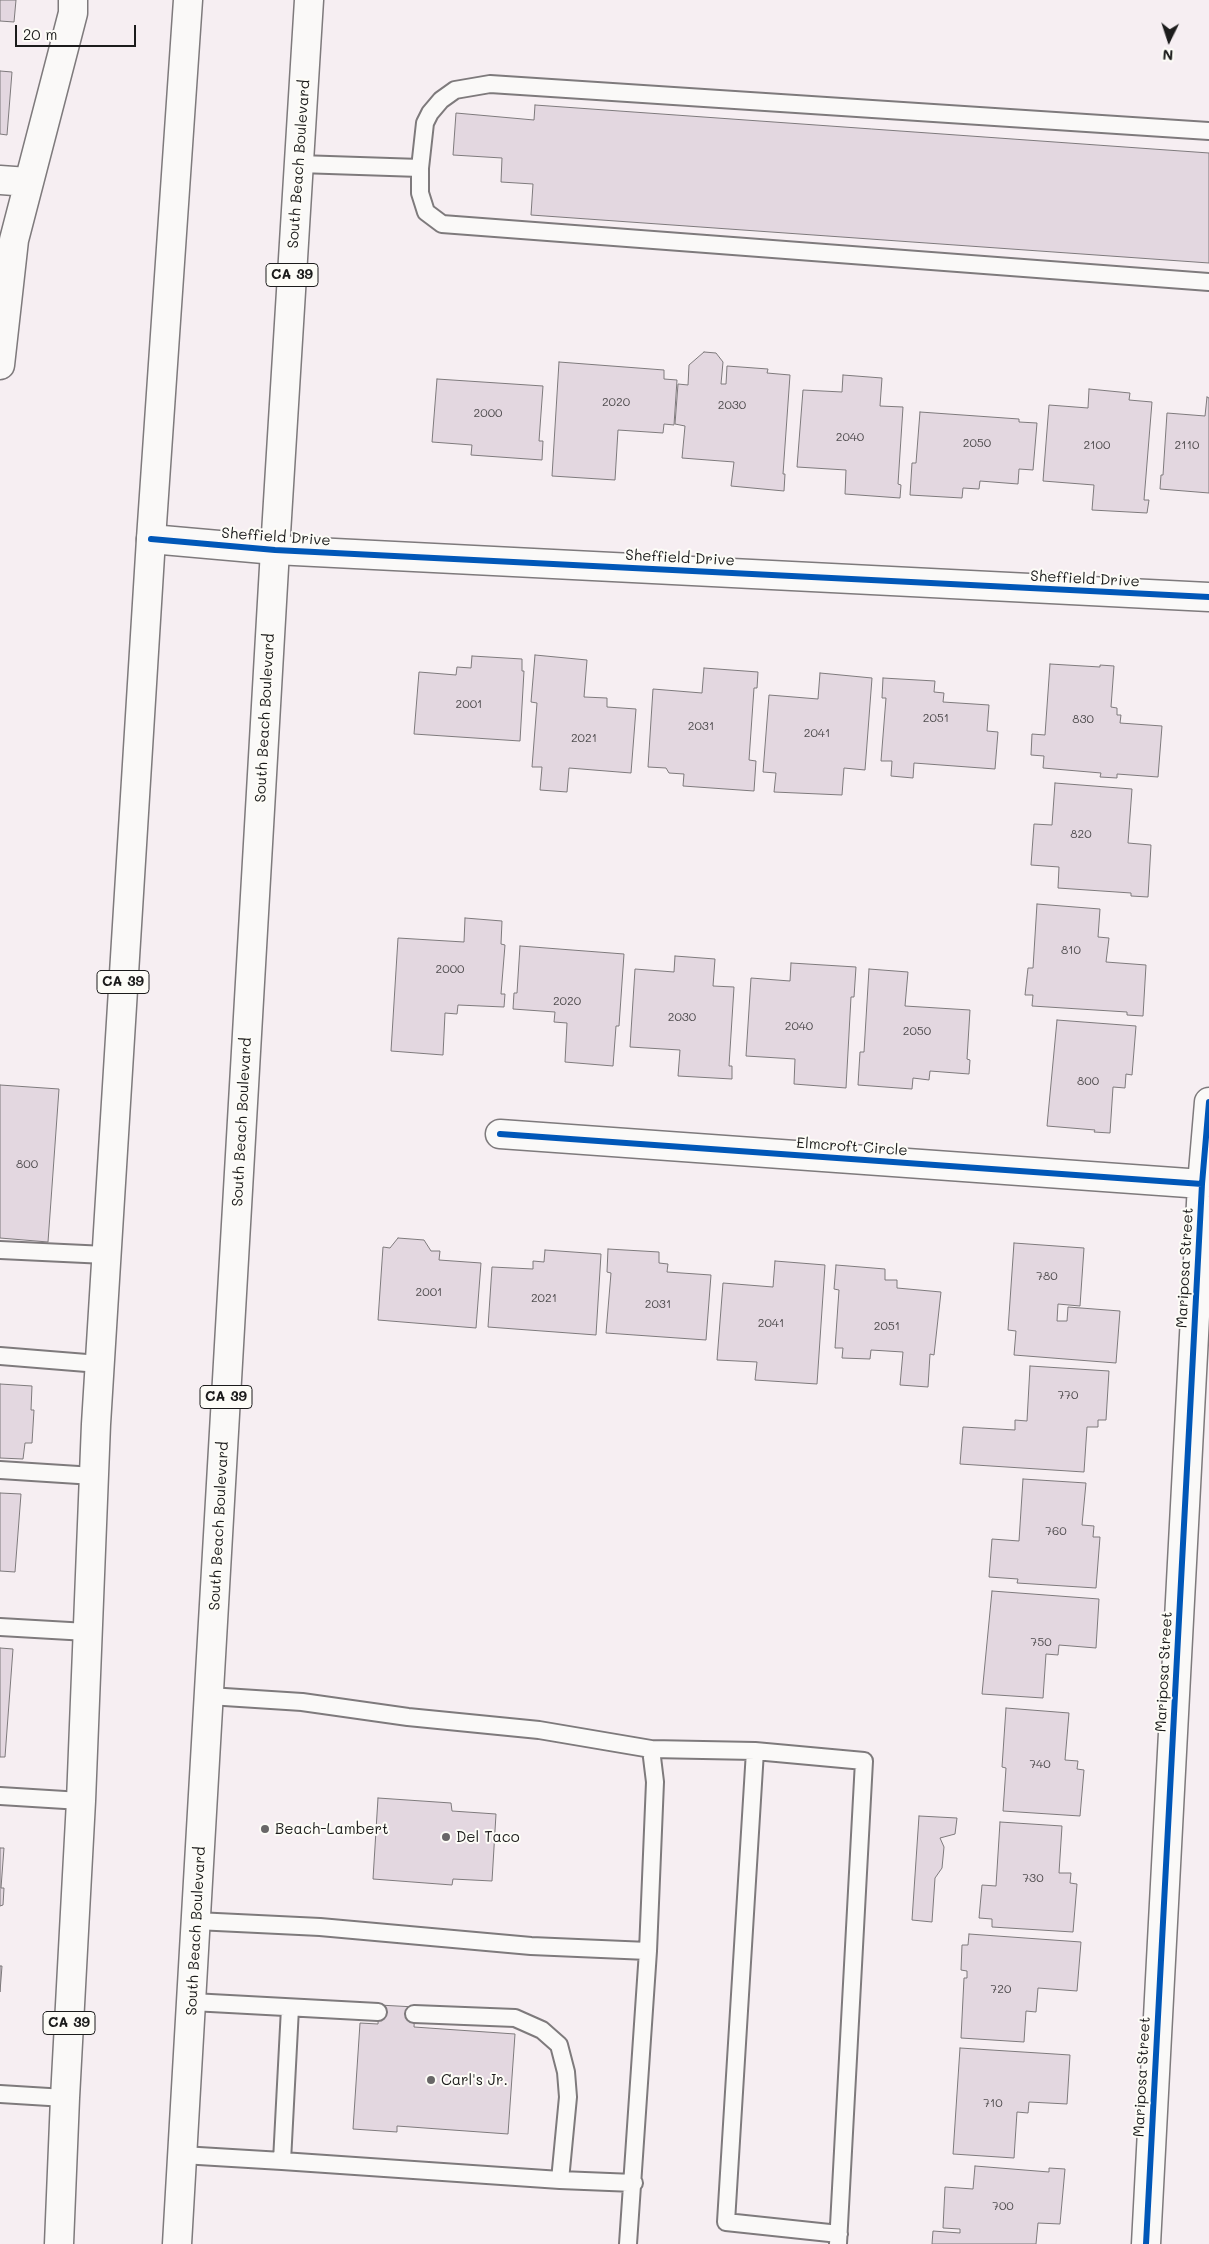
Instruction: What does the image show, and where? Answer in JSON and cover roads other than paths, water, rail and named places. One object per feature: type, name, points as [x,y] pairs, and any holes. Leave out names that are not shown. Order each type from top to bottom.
[{"type":"main road","points":[[0,365],[14,240],[73,13],[73,0]]},
{"type":"main road","name":"CA 39","points":[[59,2244],[81,1802],[99,1364],[151,540],[188,0]]},
{"type":"main road","name":"South Beach Boulevard","points":[[177,2244],[275,550],[309,0]]},
{"type":"main road","points":[[0,180],[28,182]]},
{"type":"main road","name":"Sheffield Drive","points":[[151,540],[275,550],[1209,597]]},
{"type":"main road","name":"Mariposa Street","points":[[1146,2244],[1202,1184],[1209,1102]]},
{"type":"main road","name":"Elmcroft Circle","points":[[500,1134],[1202,1184]]},
{"type":"lane","points":[[1209,131],[490,84],[455,90],[441,100],[430,113],[425,123],[420,168],[420,193],[426,212],[442,224],[1209,282]]},
{"type":"lane","points":[[299,164],[420,168]]},
{"type":"lane","points":[[0,1250],[106,1256]]},
{"type":"lane","points":[[0,1356],[99,1364]]},
{"type":"lane","points":[[0,1470],[94,1476]]},
{"type":"lane","points":[[0,1627],[87,1632]]},
{"type":"lane","points":[[209,1696],[302,1702],[408,1717],[539,1730],[651,1749],[755,1752],[864,1761],[838,2239],[726,2222],[755,1752]]},
{"type":"lane","points":[[628,2244],[634,2184],[648,1951],[655,1782],[651,1749]]},
{"type":"lane","points":[[0,1796],[81,1802]]},
{"type":"lane","points":[[196,1922],[320,1927],[532,1946],[648,1951]]},
{"type":"lane","points":[[192,2002],[378,2012]]},
{"type":"lane","points":[[282,2161],[290,2008]]},
{"type":"lane","points":[[414,2014],[515,2018],[542,2030],[559,2045],[566,2072],[568,2097],[560,2180]]},
{"type":"lane","points":[[0,2094],[65,2098]]},
{"type":"lane","points":[[182,2155],[634,2184]]},
{"type":"place","name":"Beach-Lambert","points":[[265,1829]]},
{"type":"place","name":"Del Taco","points":[[446,1837]]},
{"type":"place","name":"Carl's Jr.","points":[[431,2080]]}]
